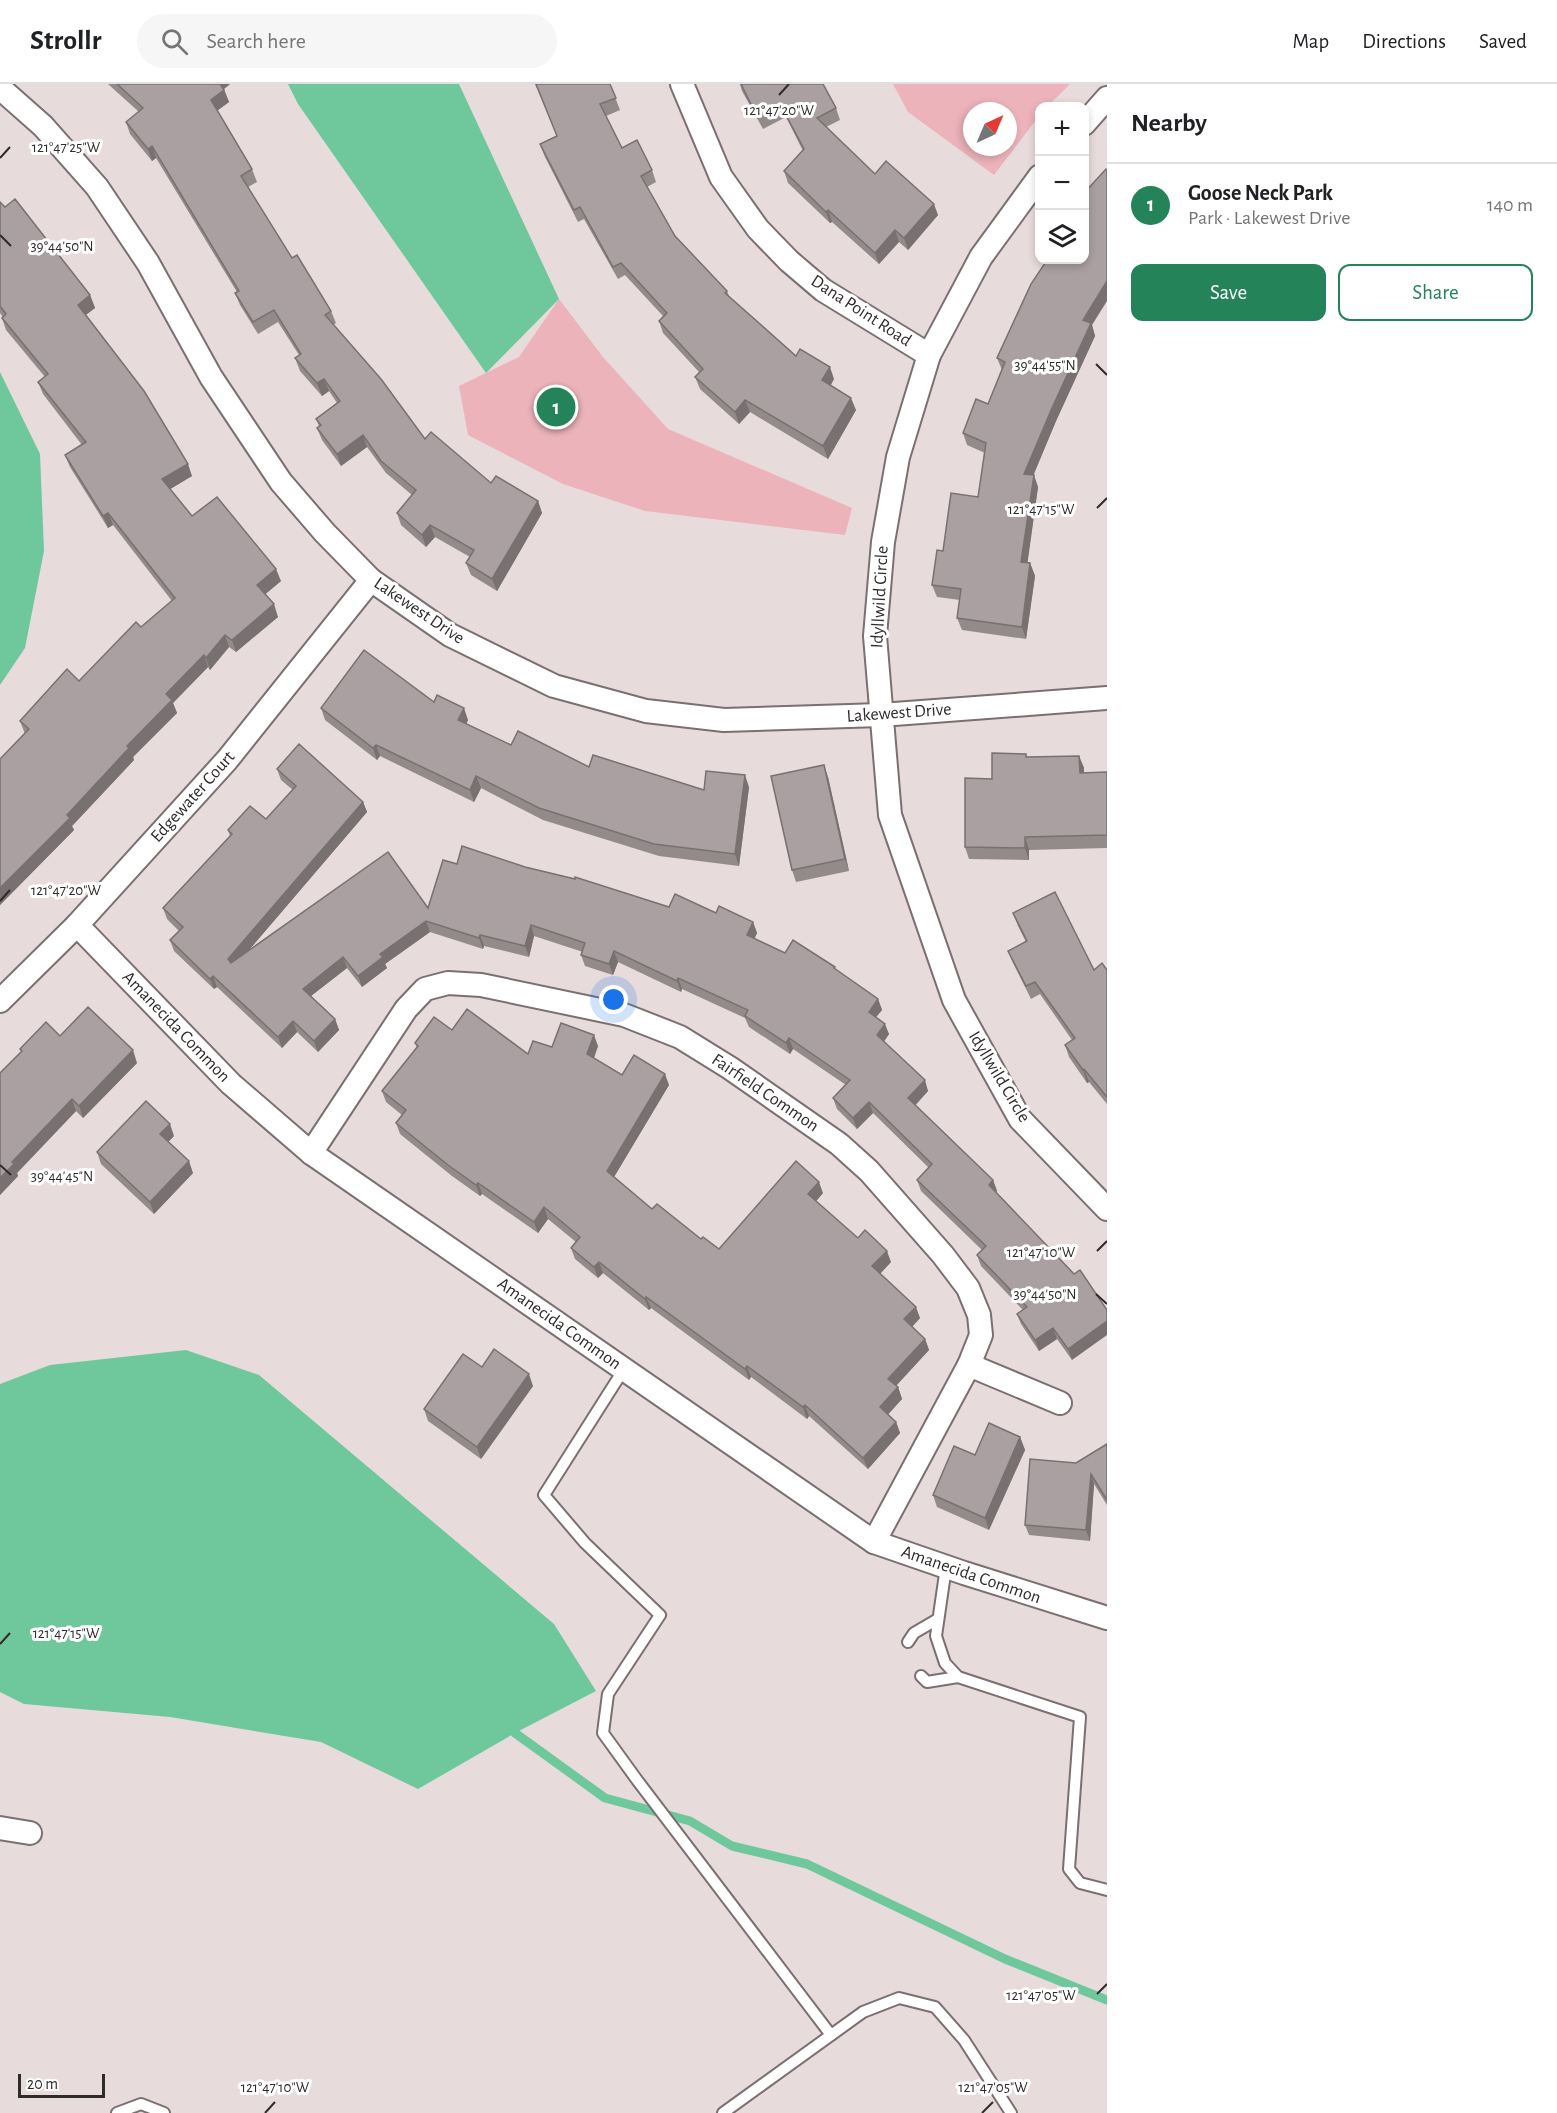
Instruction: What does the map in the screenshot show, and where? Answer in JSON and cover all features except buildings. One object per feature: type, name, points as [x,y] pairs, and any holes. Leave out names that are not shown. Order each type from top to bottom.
[{"type":"street","name":"Dana Point Road","points":[[682,84],[721,177],[758,229],[789,261],[823,290],[929,355]]},
{"type":"street","name":"Lakewest Drive","points":[[0,88],[44,126],[97,187],[148,263],[211,377],[281,482],[324,533],[371,580],[450,635],[554,686],[646,711],[724,720],[881,715],[1107,698]]},
{"type":"street","points":[[1089,118],[1107,98]]},
{"type":"street","name":"Idyllwild Circle","points":[[1035,183],[981,257],[929,355],[898,458],[883,542],[875,636],[890,815],[954,1000],[1020,1119],[1107,1209]]},
{"type":"street","name":"Edgewater Court","points":[[0,1001],[77,925],[227,760],[371,580]]},
{"type":"street","name":"Amanecida Common","points":[[77,925],[231,1084],[311,1153],[874,1542],[1107,1618]]},
{"type":"street","name":"Fairfield Common","points":[[311,1153],[406,1009],[425,989],[448,983],[481,985],[624,1015],[680,1037],[730,1068],[839,1144],[869,1171],[968,1288],[980,1315],[981,1335],[969,1365],[874,1542]]},
{"type":"street","points":[[969,1365],[1060,1403]]},
{"type":"street","points":[[0,1828],[30,1833]]},
{"type":"lane","points":[[624,1369],[544,1495],[585,1543],[660,1615],[608,1694],[603,1733],[831,2035]]},
{"type":"lane","points":[[946,1567],[936,1636],[945,1663],[958,1677]]},
{"type":"lane","points":[[908,1642],[914,1633],[938,1619]]},
{"type":"lane","points":[[921,1676],[927,1682],[958,1677],[1080,1717],[1069,1869],[1080,1883],[1107,1890]]},
{"type":"lane","points":[[723,2113],[863,2012],[899,1998],[934,2007],[964,2040],[1011,2113]]},
{"type":"lane","points":[[117,2113],[141,2104],[164,2113]]},
{"type":"shaded area","points":[[288,84],[459,84],[559,299],[486,373],[298,104]]},
{"type":"shaded area","points":[[893,84],[1070,84],[1052,102],[1035,102],[1035,121],[1017,145],[1017,102],[963,102],[963,152],[908,112]]},
{"type":"shaded area","points":[[968,156],[1008,156],[994,175]]},
{"type":"shaded area","points":[[559,299],[603,357],[668,429],[852,508],[845,535],[645,511],[563,484],[468,435],[459,386],[519,357]]},
{"type":"shaded area","points":[[0,372],[40,454],[44,551],[25,648],[0,685]]},
{"type":"shaded area","points":[[186,1350],[259,1375],[554,1624],[596,1691],[515,1733],[418,1789],[321,1742],[170,1717],[24,1704],[0,1692],[0,1384],[50,1365]]},
{"type":"waterway","points":[[515,1733],[605,1798],[690,1821],[732,1846],[807,1864],[1005,1959],[1107,2000]]},
{"type":"place","name":"Goose Neck Park","points":[[556,407]]}]
